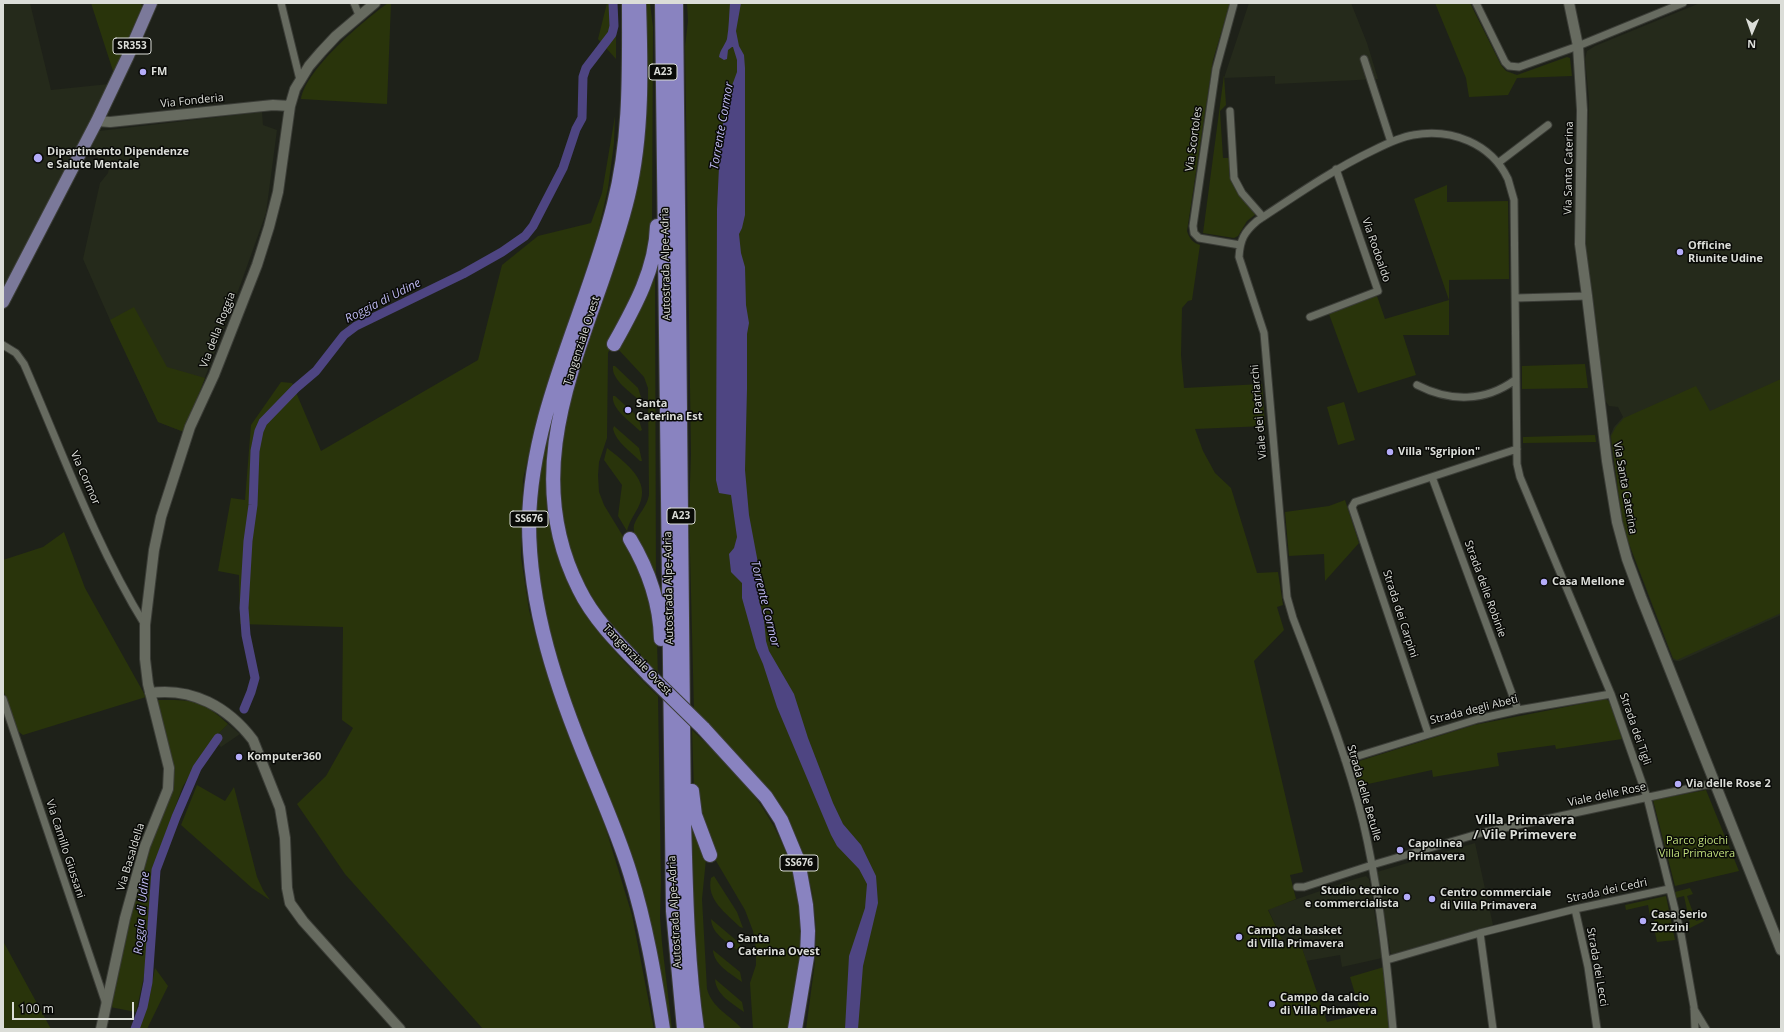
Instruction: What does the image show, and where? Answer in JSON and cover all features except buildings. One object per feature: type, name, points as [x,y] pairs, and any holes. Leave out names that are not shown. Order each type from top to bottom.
[{"type":"highway","name":"Tangenziale Ovest","points":[[629,3],[628,124],[624,158],[603,243],[545,415],[535,462],[531,492],[530,562],[536,602],[555,674],[589,768],[611,819],[630,873],[646,934],[663,1029]]},
{"type":"highway","name":"Tangenziale Ovest","points":[[639,3],[639,97],[636,147],[628,194],[614,248],[569,376],[558,422],[553,474],[554,511],[557,529],[568,564],[579,590],[604,627],[622,648],[703,728],[766,797],[781,820],[798,861],[806,904],[808,931],[807,958],[795,1029]]},
{"type":"highway","name":"Autostrada Alpe-Adria","points":[[662,3],[673,911],[684,1029]]},
{"type":"highway","name":"Autostrada Alpe-Adria","points":[[676,3],[686,906],[691,990],[697,1029]]},
{"type":"highway","points":[[614,344],[638,299],[654,254],[657,236],[658,170],[664,141]]},
{"type":"highway","points":[[630,539],[642,560],[658,612],[661,630],[663,709],[671,739]]},
{"type":"highway","points":[[683,725],[691,744],[692,802],[710,855]]},
{"type":"main road","name":"SR353","points":[[97,121],[113,89],[151,3]]},
{"type":"main road","points":[[3,302],[97,121]]},
{"type":"street","points":[[281,3],[300,80]]},
{"type":"street","points":[[354,3],[359,16]]},
{"type":"street","name":"Via della Roggia","points":[[150,693],[145,671],[145,624],[154,550],[161,516],[188,434],[214,375],[257,265],[269,227],[278,192],[290,106],[295,89],[321,52],[375,3]]},
{"type":"street","name":"Via Scortoles","points":[[1234,3],[1216,69],[1193,226],[1194,233],[1199,238],[1240,245]]},
{"type":"street","points":[[1476,3],[1505,62],[1509,66],[1519,67],[1578,46],[1684,3]]},
{"type":"street","name":"Via Santa Caterina","points":[[1569,3],[1578,46],[1582,110],[1580,244],[1607,461],[1617,522],[1625,552],[1715,785],[1781,950]]},
{"type":"street","points":[[1364,59],[1391,142]]},
{"type":"street","name":"Via Fonderia","points":[[97,121],[110,122],[273,105],[290,106]]},
{"type":"street","points":[[1230,111],[1234,178],[1242,193],[1263,216]]},
{"type":"street","points":[[1498,163],[1548,124]]},
{"type":"street","points":[[1240,245],[1246,230],[1263,216],[1336,169],[1391,142],[1419,134],[1439,132],[1459,136],[1479,146],[1498,163],[1508,179],[1514,200],[1517,449],[1432,477]]},
{"type":"street","name":"Via Rodoaldo","points":[[1310,317],[1378,291],[1336,169]]},
{"type":"street","name":"Viale dei Patriarchi","points":[[1240,245],[1239,257],[1264,334],[1287,597],[1292,618]]},
{"type":"street","points":[[1516,298],[1587,296]]},
{"type":"street","name":"Via Cormor","points":[[3,345],[16,353],[24,364],[110,560],[127,596],[145,624]]},
{"type":"street","points":[[1417,385],[1430,392],[1452,397],[1481,396],[1505,387],[1516,380]]},
{"type":"street","name":"Strada dei Tigli","points":[[1517,449],[1517,464],[1520,477],[1611,694],[1647,797],[1681,934],[1694,1009],[1695,1029]]},
{"type":"street","name":"Strada dei Carpini","points":[[1428,734],[1352,507],[1355,502],[1432,477]]},
{"type":"street","name":"Strada delle Robinie","points":[[1432,477],[1518,710]]},
{"type":"street","name":"Strada delle Betulle","points":[[1292,618],[1345,760],[1363,821],[1372,865],[1387,960],[1394,1029]]},
{"type":"street","points":[[150,693],[190,694],[207,700],[233,718],[246,730],[253,740],[280,808],[285,838],[287,888],[290,903],[303,921],[400,1029]]},
{"type":"street","name":"Via Basaldella","points":[[101,1029],[125,918],[146,846],[169,782],[169,768],[150,693]]},
{"type":"street","name":"Strada degli Abeti","points":[[1345,760],[1478,719],[1518,710],[1611,694]]},
{"type":"street","name":"Via Camillo Giussani","points":[[3,699],[106,1006]]},
{"type":"street","name":"Viale delle Rose","points":[[1297,887],[1304,887],[1481,833],[1710,784],[1715,785]]},
{"type":"street","name":"Strada dei Cedri","points":[[1387,960],[1480,933],[1575,909],[1669,889]]},
{"type":"street","name":"Strada dei Lecci","points":[[1575,909],[1588,967],[1597,1029]]},
{"type":"street","points":[[1480,933],[1493,1029]]},
{"type":"street","points":[[1694,1009],[1706,1029]]},
{"type":"shaded area","name":"Dipartimento Dipendenze e Salute Mentale","points":[[3,3],[30,3],[51,90],[109,84],[96,114],[3,289]]},
{"type":"shaded area","points":[[730,3],[741,3],[736,31],[739,46],[744,55],[745,68],[745,215],[739,234],[741,253],[745,267],[746,305],[749,323],[747,334],[745,470],[749,515],[762,586],[759,600],[764,619],[766,641],[769,651],[794,694],[808,738],[833,803],[843,824],[861,845],[876,876],[878,903],[863,966],[858,1029],[845,1029],[849,956],[865,908],[867,884],[859,869],[837,846],[831,835],[777,707],[763,664],[756,648],[742,598],[742,583],[731,572],[729,554],[734,548],[737,537],[731,495],[719,493],[716,480],[717,209],[720,146],[726,102],[737,72],[737,60],[733,47],[728,50],[727,59],[724,60],[719,57],[727,39]]},
{"type":"shaded area","points":[[1249,3],[1351,3],[1367,43],[1378,79],[1275,84],[1275,76],[1224,78]]},
{"type":"shaded area","points":[[1700,3],[1781,3],[1781,615],[1680,661],[1676,661],[1673,660],[1623,528],[1610,436],[1614,427],[1623,417],[1618,407],[1609,406],[1604,399],[1585,242],[1589,99],[1585,59],[1587,51],[1595,46]]},
{"type":"shaded area","points":[[262,112],[263,125],[277,130],[266,213],[184,432],[158,422],[83,259],[100,183],[108,173],[110,163],[89,153],[99,131]]},
{"type":"shaded area","points":[[228,724],[240,734],[221,747],[213,739]]},
{"type":"shaded area","points":[[1475,843],[1493,925],[1391,955],[1377,872]]},
{"type":"shaded area","points":[[1366,876],[1369,879],[1382,958],[1342,967],[1340,955],[1306,961],[1301,945],[1286,947],[1268,909]]},
{"type":"green space","points":[[91,3],[141,3],[142,7],[114,74]]},
{"type":"green space","points":[[388,3],[391,3],[387,104],[301,99],[305,87],[324,60],[351,33]]},
{"type":"green space","points":[[607,3],[616,3],[616,59],[598,39]]},
{"type":"green space","points":[[642,3],[650,3],[653,27],[652,231],[647,263],[608,353],[607,438],[599,462],[598,475],[599,492],[604,505],[635,556],[647,585],[657,641],[658,678],[617,638],[574,572],[559,505],[561,434],[639,164]]},
{"type":"green space","points":[[687,3],[1230,3],[1213,60],[1187,231],[1192,240],[1200,245],[1192,300],[1188,301],[1182,308],[1181,355],[1184,388],[1262,384],[1265,426],[1195,429],[1203,451],[1215,473],[1231,488],[1257,573],[1278,572],[1283,605],[1277,607],[1284,630],[1254,661],[1303,872],[1290,875],[1296,899],[1268,910],[1286,947],[1301,945],[1327,1022],[1361,1014],[1350,977],[1384,967],[1390,1029],[806,1029],[815,962],[816,927],[812,891],[803,858],[785,818],[694,712],[689,513],[691,454],[685,46],[688,21]]},
{"type":"green space","points":[[1435,3],[1470,3],[1501,65],[1506,71],[1517,75],[1567,57],[1570,58],[1572,76],[1517,78],[1508,95],[1469,97],[1466,78]]},
{"type":"green space","points":[[1224,75],[1226,105],[1220,111],[1223,158],[1229,158],[1229,175],[1256,214],[1247,221],[1238,236],[1234,238],[1203,233]]},
{"type":"green space","points":[[615,116],[614,143],[608,188],[597,237],[542,399],[523,479],[521,557],[529,610],[543,662],[568,735],[605,826],[632,915],[654,1029],[483,1029],[345,874],[297,804],[326,776],[353,728],[342,720],[343,627],[240,624],[239,575],[218,571],[231,498],[245,500],[251,425],[281,382],[292,383],[321,451],[478,360],[502,265],[538,236],[591,223],[602,193]]},
{"type":"green space","points":[[1447,185],[1447,202],[1508,201],[1509,279],[1449,280],[1449,300],[1414,199]]},
{"type":"green space","points":[[655,272],[656,589],[638,547],[634,530],[634,525],[649,495],[648,388],[644,377],[617,348]]},
{"type":"green space","points":[[1377,296],[1385,319],[1449,300],[1449,335],[1403,335],[1416,375],[1358,393],[1329,314]]},
{"type":"green space","points":[[134,307],[167,367],[205,378],[184,432],[158,422],[110,320]]},
{"type":"green space","points":[[1585,364],[1588,388],[1522,389],[1522,366]]},
{"type":"green space","points":[[613,366],[615,366],[638,388],[642,400],[640,401],[618,381],[613,371]]},
{"type":"green space","points":[[1781,379],[1781,613],[1677,660],[1673,658],[1623,528],[1611,436],[1616,427],[1624,418],[1696,386],[1710,411]]},
{"type":"green space","points":[[560,383],[547,476],[551,524],[557,552],[577,599],[604,639],[658,696],[661,882],[660,917],[672,1029],[667,1029],[652,947],[566,693],[540,595],[535,531],[537,497],[542,459]]},
{"type":"green space","points":[[613,396],[615,396],[638,417],[642,430],[640,431],[618,410],[613,401]]},
{"type":"green space","points":[[1344,402],[1355,440],[1338,445],[1327,407]]},
{"type":"green space","points":[[614,426],[639,448],[642,461],[640,461],[620,442],[613,429]]},
{"type":"green space","points":[[1595,435],[1596,442],[1523,443],[1523,437]]},
{"type":"green space","points":[[607,448],[632,470],[641,484],[641,500],[627,531],[618,516],[622,485],[604,460]]},
{"type":"green space","points":[[1345,500],[1359,543],[1325,581],[1324,554],[1289,556],[1285,512],[1329,506]]},
{"type":"green space","points":[[64,532],[85,588],[146,697],[23,735],[16,730],[3,689],[3,560],[43,547]]},
{"type":"green space","points":[[1606,699],[1610,702],[1622,739],[1556,749],[1555,745],[1497,753],[1499,766],[1433,777],[1432,770],[1359,786],[1353,763],[1474,725]]},
{"type":"green space","points":[[157,700],[179,700],[203,705],[228,724],[213,739],[183,786],[158,854],[151,880],[147,963],[136,1012],[110,1007],[131,911],[145,861],[168,799]]},
{"type":"green space","points":[[692,730],[715,751],[749,789],[769,818],[783,846],[793,875],[798,904],[800,933],[799,964],[790,1029],[753,1029],[750,983],[756,965],[756,950],[753,931],[745,910],[712,854],[694,792]]},
{"type":"green space","points":[[197,785],[225,801],[234,787],[257,877],[270,900],[252,888],[181,825]]},
{"type":"green space","name":"Parco giochi Villa Primavera","points":[[1706,790],[1739,871],[1675,886],[1653,800]]},
{"type":"green space","points":[[692,827],[706,859],[702,899],[707,989],[709,996],[717,1006],[742,1029],[704,1029],[695,936]]},
{"type":"green space","points":[[714,876],[737,912],[743,928],[740,927],[718,906],[714,899],[710,886],[711,878]]},
{"type":"green space","points":[[1690,888],[1693,894],[1687,896],[1696,921],[1703,919],[1704,921],[1684,931],[1683,926],[1690,924],[1684,896],[1676,898],[1675,892]]},
{"type":"green space","points":[[1666,896],[1675,940],[1657,942],[1653,924],[1655,919],[1650,916],[1648,905],[1626,910],[1625,905]]},
{"type":"green space","points":[[711,919],[737,941],[740,945],[740,952],[726,942],[714,930]]},
{"type":"green space","points":[[3,941],[51,1029],[4,1029]]},
{"type":"green space","points":[[713,950],[740,972],[742,982],[719,964]]},
{"type":"green space","points":[[155,968],[168,986],[147,1029],[137,1029],[150,995]]},
{"type":"green space","points":[[715,979],[742,1002],[744,1012],[721,994],[716,985]]},
{"type":"waterway","name":"Roggia di Udine","points":[[244,709],[255,678],[246,635],[244,608],[248,541],[253,505],[255,451],[259,431],[263,422],[296,388],[316,371],[344,335],[356,326],[463,274],[502,252],[525,236],[533,226],[563,168],[576,129],[582,118],[583,77],[586,68],[612,34],[614,26],[613,3]]},
{"type":"waterway","name":"Roggia di Udine","points":[[135,1029],[143,1007],[148,982],[156,870],[176,817],[197,768],[218,738]]},
{"type":"place","name":"FM","points":[[143,72]]},
{"type":"place","name":"Dipartimento Dipendenze e Salute Mentale","points":[[38,158]]},
{"type":"place","name":"Officine Riunite Udine","points":[[1680,252]]},
{"type":"place","name":"Santa Caterina Est","points":[[628,410]]},
{"type":"place","name":"Villa \"Sgripion\"","points":[[1390,452]]},
{"type":"place","name":"Casa Mellone","points":[[1544,582]]},
{"type":"place","name":"Komputer360","points":[[239,757]]},
{"type":"place","name":"Via delle Rose 2","points":[[1678,784]]},
{"type":"place","name":"Capolinea Primavera","points":[[1400,850]]},
{"type":"place","name":"Studio tecnico e commercialista","points":[[1407,897]]},
{"type":"place","name":"Centro commerciale di Villa Primavera","points":[[1432,899]]},
{"type":"place","name":"Casa Serio Zorzini","points":[[1643,921]]},
{"type":"place","name":"Campo da basket di Villa Primavera","points":[[1239,937]]},
{"type":"place","name":"Santa Caterina Ovest","points":[[730,945]]},
{"type":"place","name":"Campo da calcio di Villa Primavera","points":[[1272,1004]]},
{"type":"district","name":"Villa Primavera / Vile Primevere","points":[[1525,828]]},
{"type":"water label","name":"Torrente Cormor","points":[[722,126]]},
{"type":"water label","name":"Torrente Cormor","points":[[765,604]]}]
